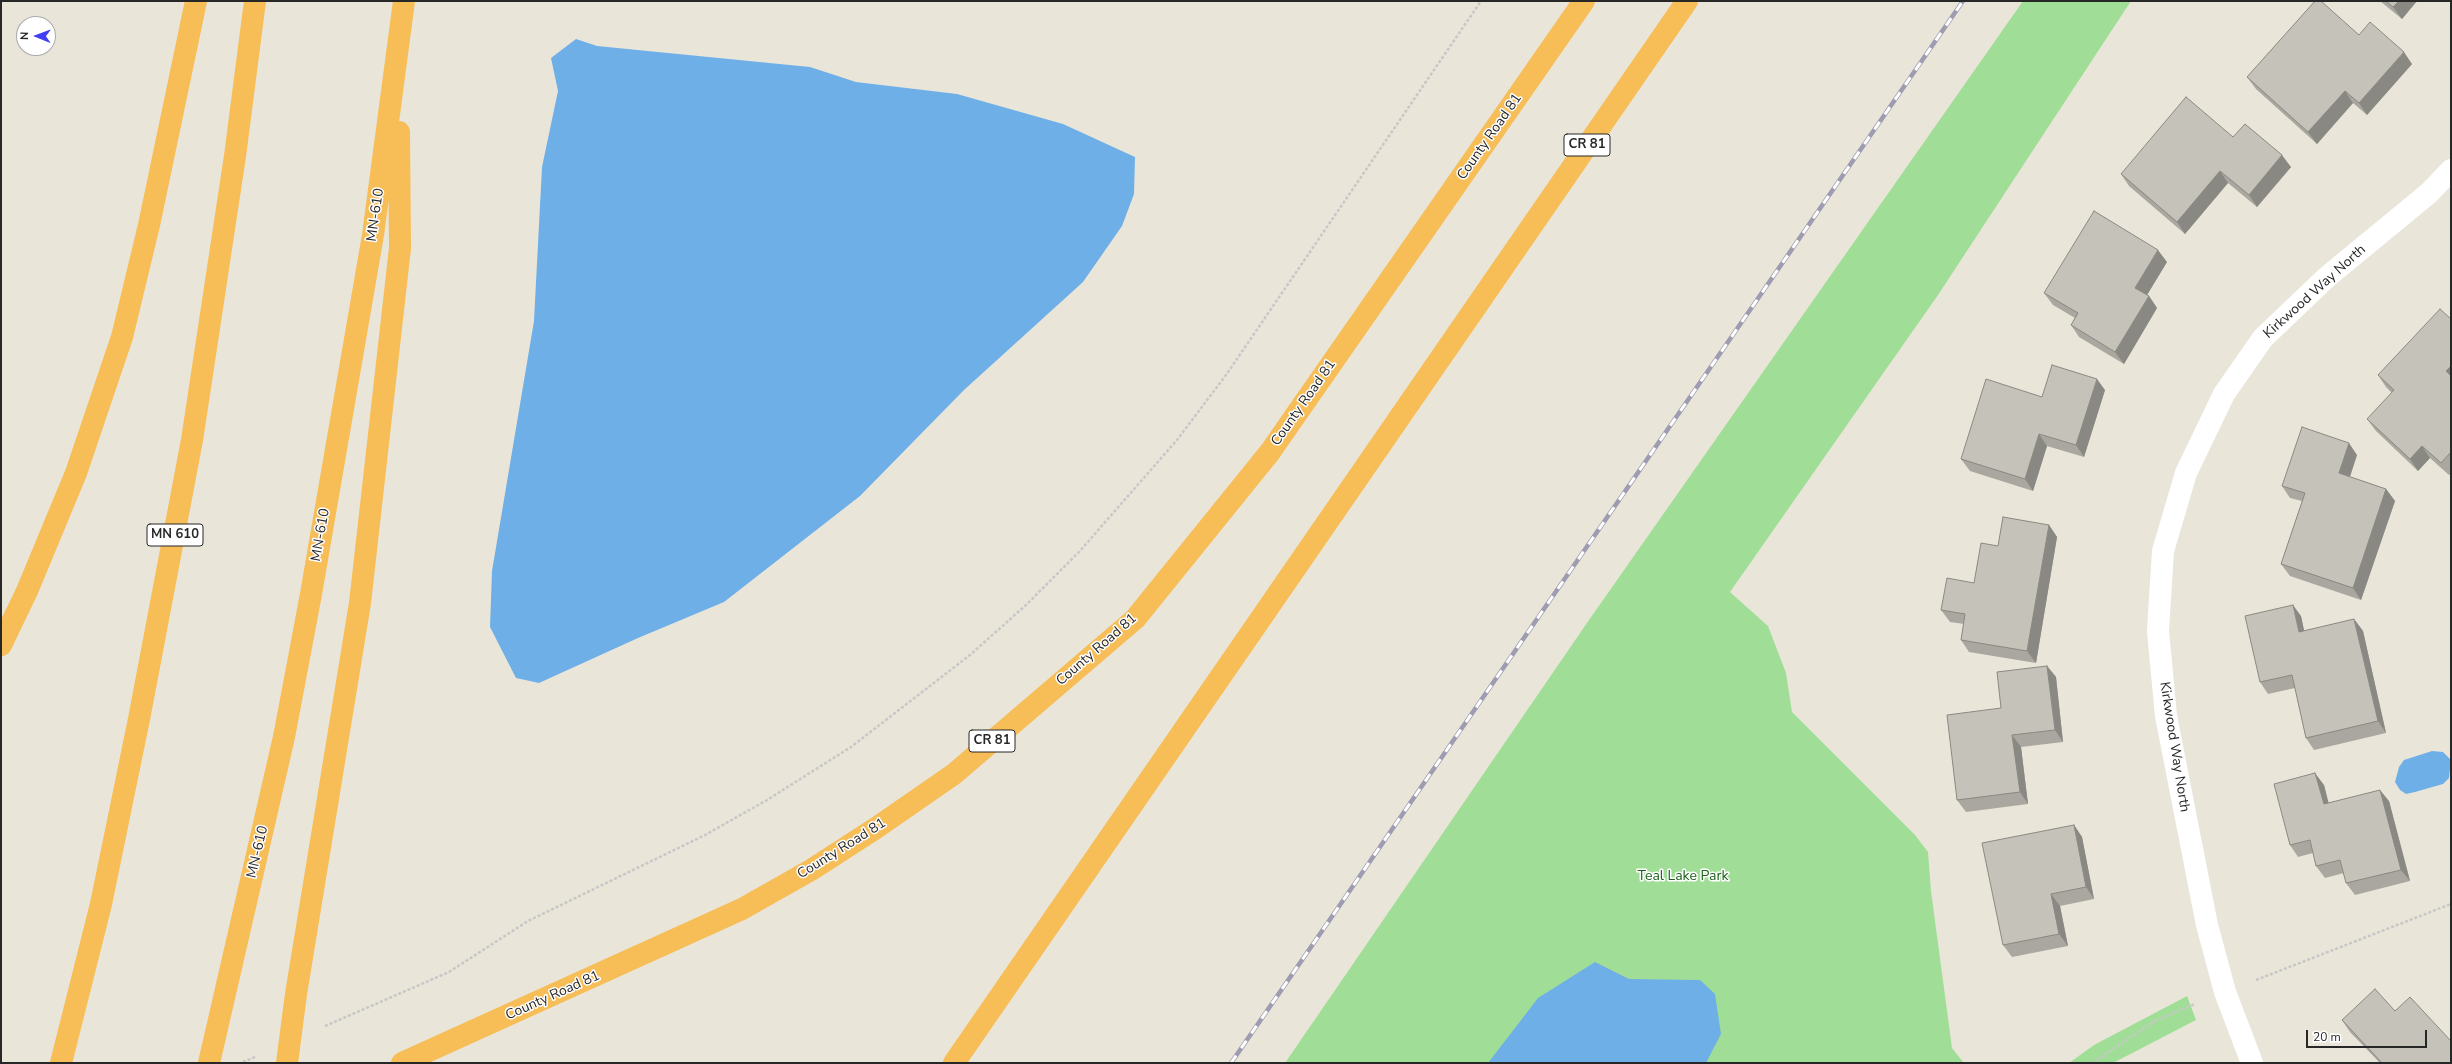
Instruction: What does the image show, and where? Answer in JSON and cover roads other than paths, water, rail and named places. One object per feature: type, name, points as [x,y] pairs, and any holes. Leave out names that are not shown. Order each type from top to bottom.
[{"type":"highway","points":[[1,645],[27,590],[76,473],[122,337],[149,225],[196,1]]},
{"type":"highway","name":"MN 610","points":[[61,1063],[101,904],[177,525],[192,440],[236,156],[255,1]]},
{"type":"highway","name":"MN-610","points":[[209,1063],[284,737],[368,266],[398,57],[404,1]]},
{"type":"highway","name":"County Road 81","points":[[402,1063],[742,910],[811,870],[876,828],[954,774],[1135,619],[1270,452],[1584,1]]},
{"type":"highway","name":"CR 81","points":[[954,1063],[1687,1]]},
{"type":"highway","points":[[287,1063],[297,986],[360,604],[400,248],[398,57]]},
{"type":"street","name":"Kirkwood Way North","points":[[2252,1063],[2224,992],[2207,925],[2166,716],[2158,631],[2163,551],[2186,473],[2224,394],[2263,338],[2327,277],[2429,193],[2451,170]]},
{"type":"water","points":[[576,39],[597,46],[810,67],[856,82],[957,94],[1063,124],[1135,157],[1134,194],[1122,226],[1083,282],[964,390],[860,496],[724,602],[638,638],[539,683],[516,678],[490,627],[492,571],[534,321],[542,167],[558,91],[551,58]]},
{"type":"water","points":[[2432,751],[2443,752],[2451,760],[2449,778],[2443,784],[2415,792],[2406,794],[2400,790],[2395,782],[2399,767],[2404,760]]},
{"type":"water","points":[[1595,962],[1629,979],[1700,980],[1715,994],[1721,1034],[1706,1063],[1488,1063],[1538,998]]},
{"type":"railway","points":[[1231,1063],[1963,1]]},
{"type":"park label","name":"Teal Lake Park","points":[[1683,877]]}]
